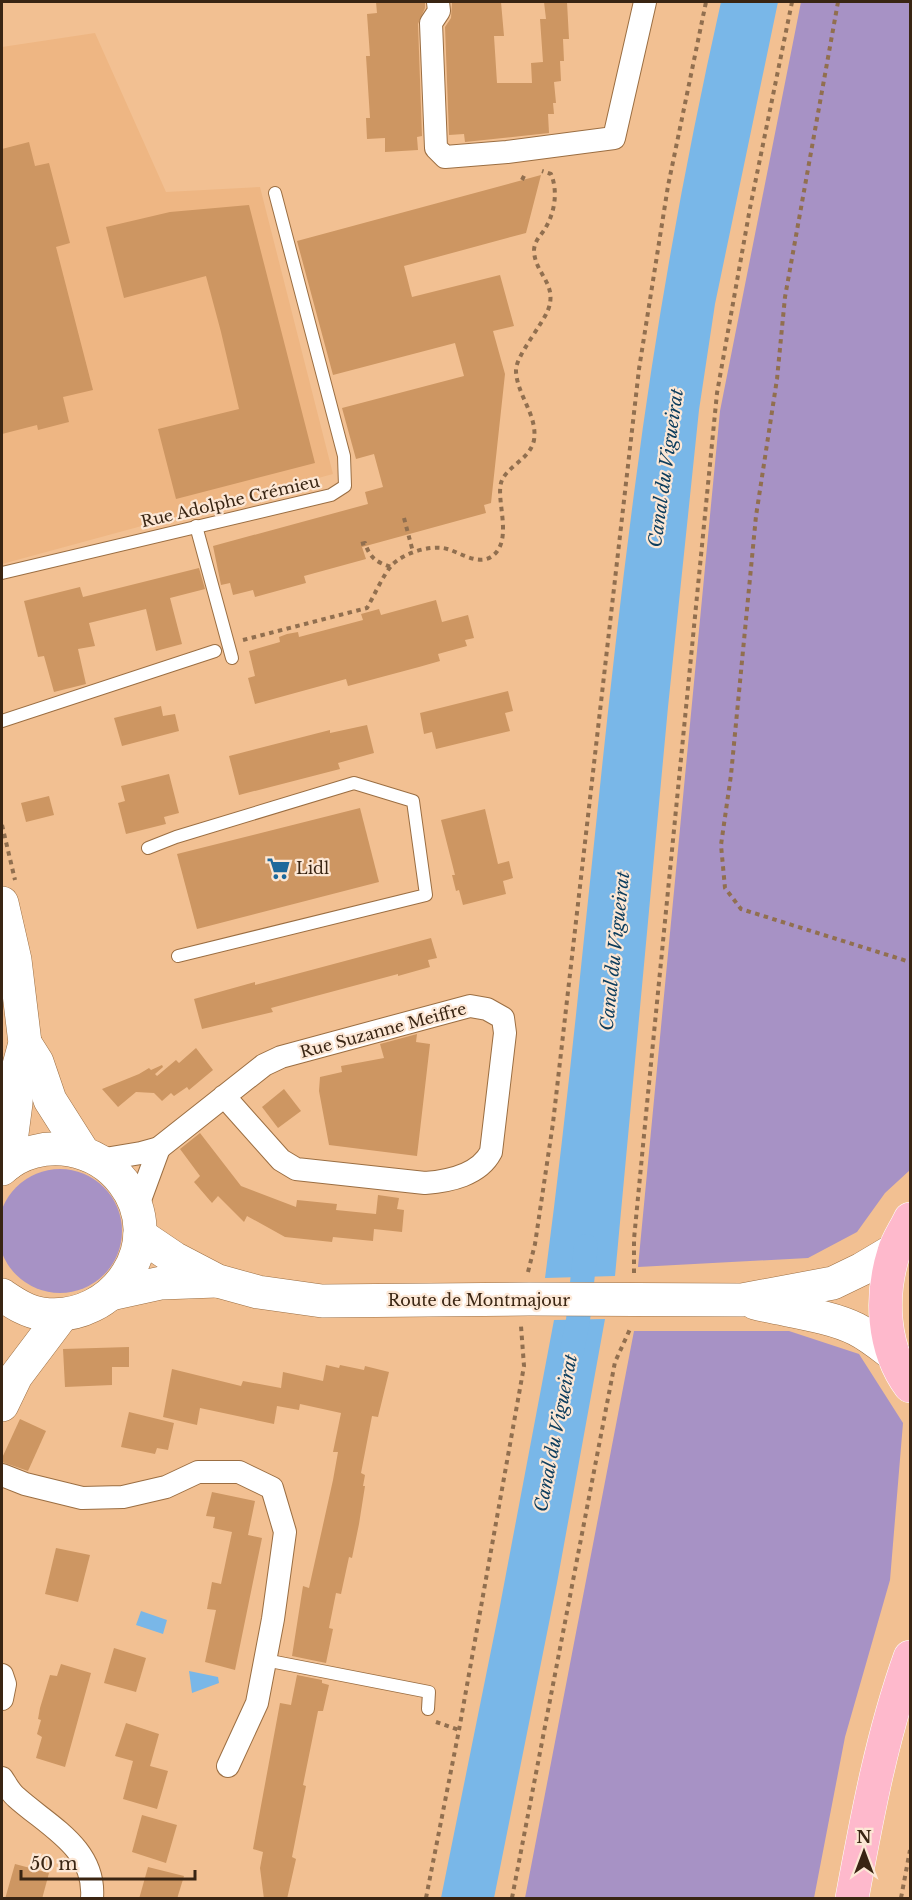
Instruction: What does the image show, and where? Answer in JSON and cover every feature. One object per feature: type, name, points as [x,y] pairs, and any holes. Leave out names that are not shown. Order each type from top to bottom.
[{"type":"main road","points":[[2,903],[8,960],[25,1043],[36,1062],[50,1100],[91,1156],[116,1173],[129,1190],[138,1222],[136,1257],[126,1278],[111,1294],[88,1309],[62,1315],[41,1314],[20,1307],[2,1296]]},
{"type":"main road","points":[[5,1166],[16,1103],[18,1069],[25,1043]]},
{"type":"main road","points":[[5,1166],[31,1152],[48,1149],[57,1148],[91,1156]]},
{"type":"main road","points":[[910,1219],[894,1250],[886,1281],[885,1313],[890,1343],[903,1376],[910,1386]]},
{"type":"main road","name":"Route de Montmajour","points":[[138,1222],[174,1258],[218,1281],[258,1292],[322,1301],[742,1300],[833,1283],[894,1250]]},
{"type":"main road","name":"Route de Montmajour","points":[[111,1294],[161,1283],[218,1281]]},
{"type":"main road","name":"Route de Montmajour","points":[[742,1300],[831,1320],[854,1328],[870,1336],[895,1356]]},
{"type":"main road","points":[[2,1405],[16,1376],[62,1315]]},
{"type":"main road","points":[[852,1899],[880,1757],[910,1657]]},
{"type":"street","points":[[438,2],[439,11],[431,23],[436,148],[445,157],[507,152],[614,138],[645,2]]},
{"type":"street","name":"Rue Suzanne Meiffre","points":[[91,1156],[141,1154],[159,1148],[224,1096],[264,1065],[281,1057],[470,1006],[487,1009],[503,1018],[505,1033],[491,1152],[486,1162],[476,1170],[443,1181],[425,1183],[296,1168],[281,1160],[224,1096]]},
{"type":"street","points":[[138,1222],[159,1148]]},
{"type":"street","points":[[2,1475],[25,1484],[82,1498],[123,1497],[166,1487],[198,1472],[238,1472],[272,1488],[285,1532],[273,1619],[256,1703],[228,1766]]},
{"type":"street","points":[[2,1675],[4,1684],[2,1699]]},
{"type":"street","points":[[2,1778],[14,1796],[44,1818],[74,1846],[85,1862],[93,1886],[92,1899]]},
{"type":"lane","name":"Rue Adolphe Crémieu","points":[[2,573],[331,495],[345,486],[344,456],[275,193]]},
{"type":"lane","points":[[196,526],[232,658]]},
{"type":"lane","points":[[2,721],[215,651]]},
{"type":"lane","points":[[148,848],[176,837],[354,783],[413,801],[426,895],[178,956]]},
{"type":"lane","points":[[265,1660],[429,1692],[428,1709]]},
{"type":"path","points":[[426,1899],[459,1730],[524,1366],[524,1299],[536,1244],[554,1123],[639,369],[668,186],[706,2]]},
{"type":"path","points":[[512,1899],[615,1362],[638,1300],[634,1275],[634,1239],[717,393],[750,208],[792,2]]},
{"type":"path","points":[[838,2],[785,297],[777,379],[756,516],[721,845],[725,888],[741,909],[910,962]]},
{"type":"path","points":[[239,641],[367,608],[391,567],[413,552],[443,548],[478,559],[490,557],[498,549],[504,522],[500,484],[530,451],[534,439],[527,404],[518,386],[516,368],[548,311],[552,295],[537,264],[534,251],[535,243],[550,217],[555,201],[555,184],[551,174],[539,170]]},
{"type":"path","points":[[522,180],[526,172],[532,171]]},
{"type":"path","points":[[404,518],[413,552]]},
{"type":"path","points":[[362,544],[365,543],[369,556],[377,563],[391,567]]},
{"type":"path","points":[[901,1899],[910,1850]]},
{"type":"shaded area","points":[[801,2],[910,2],[910,1170],[885,1193],[857,1232],[808,1258],[638,1267],[720,411]]},
{"type":"shaded area","points":[[95,33],[166,192],[260,187],[333,474],[2,564],[2,47]]},
{"type":"shaded area","points":[[60,1169],[84,1173],[104,1187],[118,1207],[122,1231],[118,1255],[104,1275],[84,1289],[60,1293],[36,1289],[16,1275],[2,1255],[-2,1231],[2,1207],[16,1187],[36,1173]]},
{"type":"shaded area","points":[[634,1331],[789,1331],[859,1354],[903,1423],[890,1580],[845,1737],[814,1898],[525,1898]]},
{"type":"water","points":[[721,2],[778,2],[715,304],[699,410],[668,707],[615,1276],[545,1278],[569,1080],[611,684],[643,425],[672,243]]},
{"type":"water","points":[[605,1319],[557,1583],[494,1898],[441,1898],[499,1611],[554,1320]]},
{"type":"water","points":[[141,1611],[167,1620],[163,1634],[136,1625]]},
{"type":"water","points":[[189,1671],[218,1677],[219,1683],[192,1693]]},
{"type":"building","points":[[376,2],[425,2],[425,8],[418,24],[422,136],[417,137],[418,150],[385,152],[385,138],[367,139],[366,118],[370,118],[366,56],[370,56],[367,14],[377,13]]},
{"type":"building","points":[[452,2],[501,2],[504,36],[494,36],[497,83],[532,83],[531,63],[543,62],[540,19],[546,19],[544,2],[567,2],[569,39],[563,39],[564,61],[560,61],[561,81],[554,82],[556,103],[553,103],[554,114],[548,114],[549,133],[465,142],[464,134],[449,135],[445,27],[451,18]]},
{"type":"building","points":[[29,142],[35,166],[49,163],[70,243],[56,247],[93,390],[63,397],[69,422],[38,430],[37,425],[2,434],[2,149]]},
{"type":"building","points":[[541,175],[526,233],[404,266],[412,297],[500,275],[514,326],[493,331],[505,374],[491,503],[484,505],[486,513],[362,547],[366,559],[304,576],[306,583],[255,597],[253,590],[233,595],[230,583],[221,585],[213,546],[368,504],[365,492],[383,487],[374,454],[356,459],[342,408],[464,376],[455,343],[333,375],[297,241]]},
{"type":"building","points":[[249,205],[315,463],[176,499],[158,429],[239,409],[221,332],[206,276],[124,298],[106,227],[170,212]]},
{"type":"building","points":[[199,568],[205,589],[170,598],[182,644],[156,651],[146,609],[89,623],[95,646],[78,649],[86,684],[54,692],[44,656],[38,657],[24,601],[80,587],[83,597]]},
{"type":"building","points":[[436,600],[442,622],[468,615],[474,638],[465,640],[467,646],[438,654],[440,661],[419,667],[348,686],[346,679],[255,704],[248,678],[255,676],[249,651],[280,642],[279,637],[287,634],[298,632],[299,637],[363,620],[361,614],[379,609],[381,615]]},
{"type":"building","points":[[508,691],[513,711],[505,713],[510,731],[436,749],[432,732],[424,734],[420,713]]},
{"type":"building","points":[[161,706],[163,716],[175,714],[179,731],[122,746],[114,718]]},
{"type":"building","points":[[367,725],[374,753],[338,763],[340,769],[239,795],[229,756],[330,730],[330,733]]},
{"type":"building","points":[[169,774],[179,813],[164,817],[166,824],[126,834],[118,803],[125,801],[121,786]]},
{"type":"building","points":[[49,796],[54,815],[26,822],[21,803]]},
{"type":"building","name":"Lidl","points":[[360,808],[379,882],[197,929],[177,854]]},
{"type":"building","points":[[485,809],[498,864],[509,861],[513,878],[503,881],[506,894],[463,905],[459,890],[456,891],[452,875],[455,875],[441,820]]},
{"type":"building","points":[[431,938],[437,958],[428,960],[430,967],[271,1008],[273,1012],[202,1029],[194,999]]},
{"type":"building","points":[[417,1034],[416,1042],[430,1044],[417,1156],[329,1145],[319,1091],[320,1077],[342,1072],[341,1066],[384,1058],[380,1044]]},
{"type":"building","points":[[196,1048],[213,1070],[189,1090],[187,1087],[174,1096],[171,1093],[162,1101],[154,1093],[136,1092],[118,1107],[102,1089],[149,1068],[151,1070],[162,1065],[163,1067],[155,1074],[157,1076],[176,1060],[179,1063]]},
{"type":"building","points":[[284,1089],[301,1111],[278,1128],[262,1107]]},
{"type":"building","points":[[200,1133],[241,1186],[296,1207],[297,1200],[337,1204],[336,1210],[376,1214],[378,1195],[399,1198],[397,1209],[404,1210],[402,1232],[374,1229],[373,1241],[333,1237],[332,1242],[285,1237],[247,1216],[244,1222],[218,1196],[212,1203],[194,1182],[200,1176],[180,1149]]},
{"type":"building","points":[[129,1347],[129,1367],[112,1367],[112,1385],[65,1387],[63,1349]]},
{"type":"building","points":[[326,1365],[339,1368],[340,1365],[364,1370],[365,1366],[389,1372],[378,1417],[372,1416],[361,1473],[365,1475],[363,1486],[365,1486],[359,1524],[341,1594],[336,1593],[329,1628],[333,1629],[326,1663],[292,1656],[303,1586],[309,1588],[333,1480],[338,1452],[333,1452],[341,1413],[300,1404],[299,1410],[277,1406],[274,1424],[200,1408],[197,1425],[163,1417],[172,1369],[241,1386],[243,1381],[281,1388],[283,1372],[323,1381]]},
{"type":"building","points":[[129,1412],[174,1423],[168,1450],[157,1448],[155,1454],[121,1447]]},
{"type":"building","points":[[20,1419],[46,1431],[28,1471],[2,1462]]},
{"type":"building","points":[[212,1492],[255,1501],[248,1535],[262,1538],[235,1670],[205,1662],[216,1610],[207,1609],[212,1582],[221,1584],[232,1532],[213,1528],[215,1517],[206,1516]]},
{"type":"building","points":[[56,1548],[90,1555],[78,1602],[45,1594]]},
{"type":"building","points":[[114,1648],[146,1658],[136,1692],[104,1683]]},
{"type":"building","points":[[61,1664],[91,1673],[65,1767],[36,1758],[42,1737],[37,1734],[41,1720],[38,1719],[40,1708],[50,1675],[57,1676]]},
{"type":"building","points":[[297,1675],[322,1680],[322,1683],[329,1685],[323,1711],[318,1711],[303,1785],[306,1786],[292,1857],[296,1859],[287,1899],[264,1899],[260,1868],[263,1852],[253,1849],[280,1703],[291,1705]]},
{"type":"building","points":[[126,1723],[159,1734],[150,1766],[168,1771],[157,1809],[123,1799],[133,1761],[115,1756]]},
{"type":"building","points":[[142,1815],[177,1825],[166,1863],[132,1852]]},
{"type":"building","points":[[15,1864],[49,1873],[42,1899],[5,1899]]},
{"type":"building","points":[[148,1867],[184,1876],[177,1899],[139,1899]]},
{"type":"waterway","name":"Canal du Vigueirat","points":[[572,1351],[578,1320],[586,1246]]},
{"type":"place","name":"Lidl","points":[[278,868]]}]
